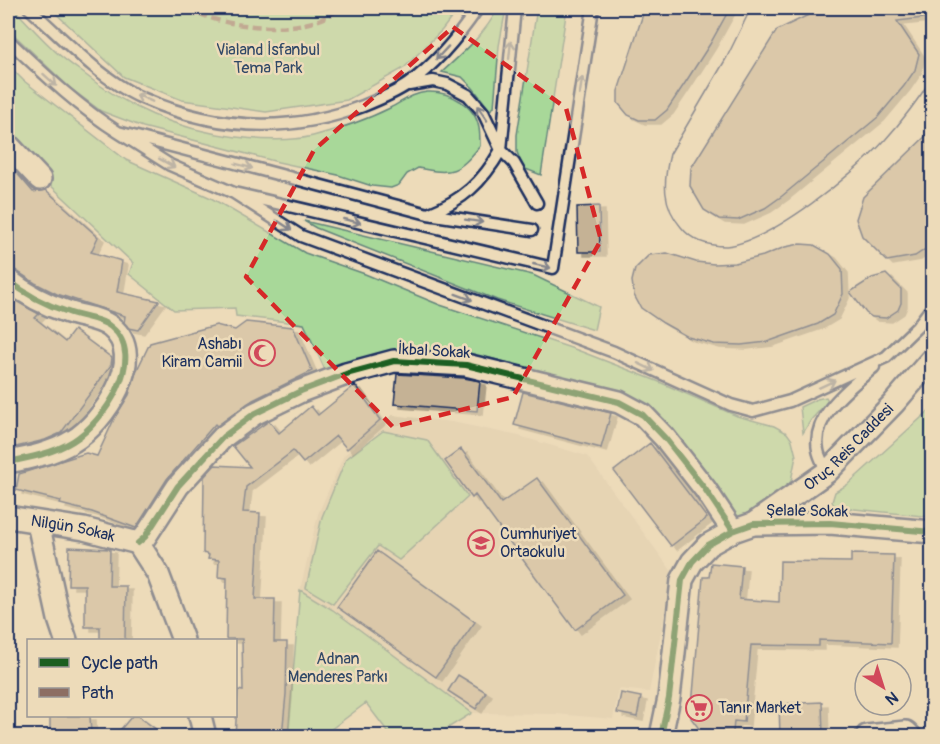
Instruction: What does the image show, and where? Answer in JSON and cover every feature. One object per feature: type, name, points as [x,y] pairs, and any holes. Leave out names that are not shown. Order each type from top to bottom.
[{"type":"street","points":[[8,145],[40,179]]},
{"type":"street","points":[[8,280],[47,304],[111,327],[125,346],[126,365],[118,386],[104,411],[88,430],[72,442],[49,452],[8,462]]},
{"type":"street","name":"Oruç Reis Caddesi","points":[[743,527],[826,472],[933,359]]},
{"type":"street","name":"İkbal Sokak","points":[[138,543],[146,537],[178,486],[224,437],[254,414],[301,391],[346,374],[394,361],[466,364],[619,402],[643,415],[665,438],[705,489],[743,527]]},
{"type":"street","name":"Nilgün Sokak","points":[[8,517],[84,529],[138,543],[158,574],[183,639]]},
{"type":"street","points":[[38,523],[59,619],[66,639]]},
{"type":"street","name":"Şelale Sokak","points":[[662,736],[669,698],[682,580],[692,562],[708,545],[743,527],[830,523],[933,532]]},
{"type":"street","points":[[200,717],[204,736]]},
{"type":"street","points":[[867,736],[906,732],[910,736]]},
{"type":"lane","points":[[29,8],[110,79],[141,98],[192,114],[228,122],[268,126],[304,123],[342,114],[374,102],[407,85],[440,57],[478,8]]},
{"type":"lane","points":[[428,214],[452,204],[471,190],[489,171],[501,150],[515,8]]},
{"type":"lane","points":[[234,193],[553,268],[593,8]]},
{"type":"lane","points":[[8,40],[91,115],[170,165],[234,193],[301,236],[614,352],[731,405],[753,411],[774,406],[790,401],[886,357]]},
{"type":"lane","points":[[407,85],[433,81],[447,84],[468,95],[483,112],[501,150],[514,163],[537,203]]},
{"type":"lane","points":[[118,132],[428,214],[532,230]]},
{"type":"lane","points":[[826,472],[818,450],[817,434],[821,422],[854,385],[886,357],[933,307]]},
{"type":"highlighted area","points":[[453,27],[566,108],[601,240],[513,397],[393,427],[246,277],[314,150]]},
{"type":"shaded area","name":"Cumhuriyet Ortaokulu","points":[[392,415],[452,422],[519,436],[587,456],[673,573],[649,692],[619,689],[613,719],[556,714],[472,713],[334,610],[300,590],[318,514],[344,455]]},
{"type":"green space","points":[[8,8],[13,8],[61,56],[115,95],[153,115],[192,128],[255,139],[304,138],[362,120],[417,94],[436,92],[453,97],[467,106],[477,120],[480,146],[466,162],[454,170],[439,171],[418,168],[407,174],[399,185],[391,188],[372,186],[338,175],[143,127],[101,111],[70,88],[8,29]]},
{"type":"green space","name":"Vialand İsfanbul Tema Park","points":[[50,8],[459,8],[442,30],[404,68],[347,100],[266,112],[182,100],[124,77]]},
{"type":"green space","points":[[498,8],[506,8],[499,46],[494,107],[490,110],[462,77],[442,72],[481,34]]},
{"type":"green space","points":[[537,8],[567,8],[541,175],[523,168],[517,152],[517,135]]},
{"type":"green space","points":[[8,65],[24,81],[126,160],[211,198],[305,253],[365,274],[440,305],[577,350],[657,381],[737,416],[774,426],[787,433],[792,440],[796,456],[791,481],[785,490],[743,521],[727,515],[664,419],[616,395],[555,375],[486,357],[407,354],[325,370],[304,324],[236,316],[235,308],[174,310],[129,274],[133,263],[30,166],[8,141]]},
{"type":"green space","points":[[304,221],[533,275],[599,307],[594,330],[497,300],[316,228]]},
{"type":"green space","points":[[826,397],[828,401],[803,433],[800,407]]},
{"type":"green space","points":[[931,409],[932,517],[835,507],[832,502],[835,492],[847,485]]},
{"type":"green space","points":[[383,431],[427,440],[468,497],[399,560],[378,546],[333,604],[306,588],[322,517],[346,459]]},
{"type":"green space","name":"Adnan Menderes Parkı","points":[[300,590],[333,610],[472,713],[435,736],[391,736],[366,703],[322,736],[288,736]]},
{"type":"building","points":[[645,8],[730,8],[710,44],[667,110],[655,120],[639,120],[628,115],[618,103],[618,91]]},
{"type":"building","points":[[823,8],[922,8],[923,18],[897,21],[919,54],[915,70],[878,117],[782,196],[765,208],[738,220],[719,219],[704,210],[690,186],[691,168],[777,30]]},
{"type":"building","points":[[933,129],[933,244],[915,256],[887,261],[862,236],[856,219],[863,197]]},
{"type":"building","points":[[8,163],[33,192],[46,190],[98,237],[91,252],[122,261],[117,292],[159,301],[138,330],[128,328],[124,323],[125,316],[57,294],[8,268]]},
{"type":"building","points":[[599,206],[600,252],[578,252],[577,207]]},
{"type":"building","points":[[800,244],[814,245],[830,254],[842,269],[843,294],[833,315],[818,324],[767,342],[741,345],[714,344],[688,337],[641,308],[634,295],[632,281],[635,269],[649,255],[667,253],[696,262],[735,263]]},
{"type":"building","points":[[886,274],[901,289],[901,303],[898,310],[886,318],[872,317],[866,313],[850,292],[872,278]]},
{"type":"building","points":[[8,296],[39,314],[35,318],[65,342],[74,330],[112,358],[111,365],[61,433],[45,440],[16,447],[8,441]]},
{"type":"building","points":[[246,322],[293,327],[312,371],[253,400],[217,426],[215,424],[167,479],[136,528],[92,512],[60,504],[61,501],[16,490],[19,474],[86,453],[97,456],[115,417],[129,395],[136,372],[150,343],[216,325],[235,330]]},
{"type":"building","points":[[397,374],[480,381],[477,411],[394,404]]},
{"type":"building","points":[[355,385],[380,420],[347,449],[336,436],[303,463],[293,451],[246,487],[243,512],[260,513],[255,599],[275,599],[274,642],[287,642],[286,694],[282,736],[235,736],[238,690],[243,691],[242,639],[226,639],[227,578],[218,577],[219,560],[208,559],[209,555],[203,553],[204,477],[215,465],[250,467],[233,446],[269,421],[279,433],[311,406],[318,415]]},
{"type":"building","points":[[523,392],[611,413],[601,448],[514,425]]},
{"type":"building","points":[[650,443],[707,518],[671,546],[614,471]]},
{"type":"building","points":[[461,449],[501,503],[537,478],[623,595],[575,630],[475,495],[472,498],[445,461]]},
{"type":"building","points":[[69,547],[110,549],[109,586],[126,586],[125,639],[100,639],[100,627],[85,627],[85,585],[68,585]]},
{"type":"building","points":[[377,551],[475,622],[436,677],[337,607]]},
{"type":"building","points":[[851,554],[894,555],[891,643],[819,640],[819,646],[751,645],[744,722],[734,721],[733,732],[700,730],[691,718],[703,577],[709,577],[711,563],[742,566],[739,599],[779,602],[780,561],[851,562]]},
{"type":"building","points":[[458,675],[486,692],[476,709],[448,691]]},
{"type":"building","points":[[621,693],[641,697],[637,717],[617,713]]},
{"type":"building","points":[[822,702],[823,736],[780,736],[779,704]]},
{"type":"building","points":[[50,717],[90,717],[91,735],[50,736]]},
{"type":"building","points":[[131,717],[139,717],[165,736],[115,736]]},
{"type":"tram line","points":[[751,8],[727,57],[670,154],[665,184],[667,202],[675,219],[685,232],[701,242],[726,246],[744,242],[788,220],[811,204],[872,154],[910,110],[932,78]]},
{"type":"marked path","points":[[186,8],[217,20],[264,27],[314,22],[340,8]]},
{"type":"cycle path","points":[[8,280],[44,302],[107,324],[122,340],[125,355],[124,372],[118,388],[97,420],[85,432],[58,449],[8,462]]},
{"type":"cycle path","points":[[138,543],[145,537],[178,486],[223,437],[254,414],[301,391],[346,374],[394,361],[466,365],[619,402],[643,415],[665,438],[705,489],[733,531]]},
{"type":"cycle path","points":[[661,736],[669,698],[682,580],[692,562],[708,545],[733,531],[753,524],[830,523],[932,532]]},
{"type":"place","name":"Ashabı Kiram Camii","points":[[262,353]]},
{"type":"place","name":"Cumhuriyet Ortaokulu","points":[[481,543]]},
{"type":"place","name":"Tanır Market","points":[[699,708]]}]
